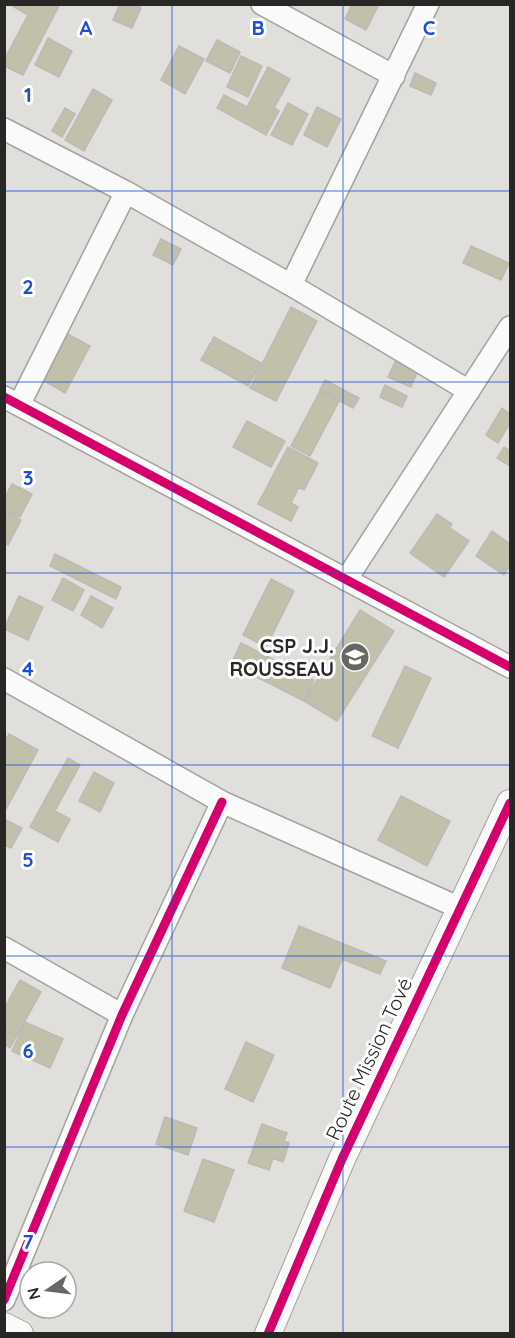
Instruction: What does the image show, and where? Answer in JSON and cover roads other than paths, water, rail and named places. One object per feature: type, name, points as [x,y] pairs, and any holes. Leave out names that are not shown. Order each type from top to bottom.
[{"type":"street","points":[[262,4],[394,76]]},
{"type":"street","points":[[291,285],[428,4]]},
{"type":"street","points":[[4,129],[126,192],[291,285],[469,391]]},
{"type":"street","points":[[126,192],[12,401],[510,667]]},
{"type":"street","points":[[346,580],[510,327]]},
{"type":"street","points":[[4,679],[222,802],[460,909]]},
{"type":"street","points":[[4,1300],[122,1015],[222,802]]},
{"type":"street","name":"Route Mission Tové","points":[[268,1334],[342,1160],[510,803]]},
{"type":"street","points":[[4,948],[122,1015]]},
{"type":"street","points":[[4,1326],[20,1334]]},
{"type":"place","name":"CSP J.J. ROUSSEAU","points":[[355,657]]}]
